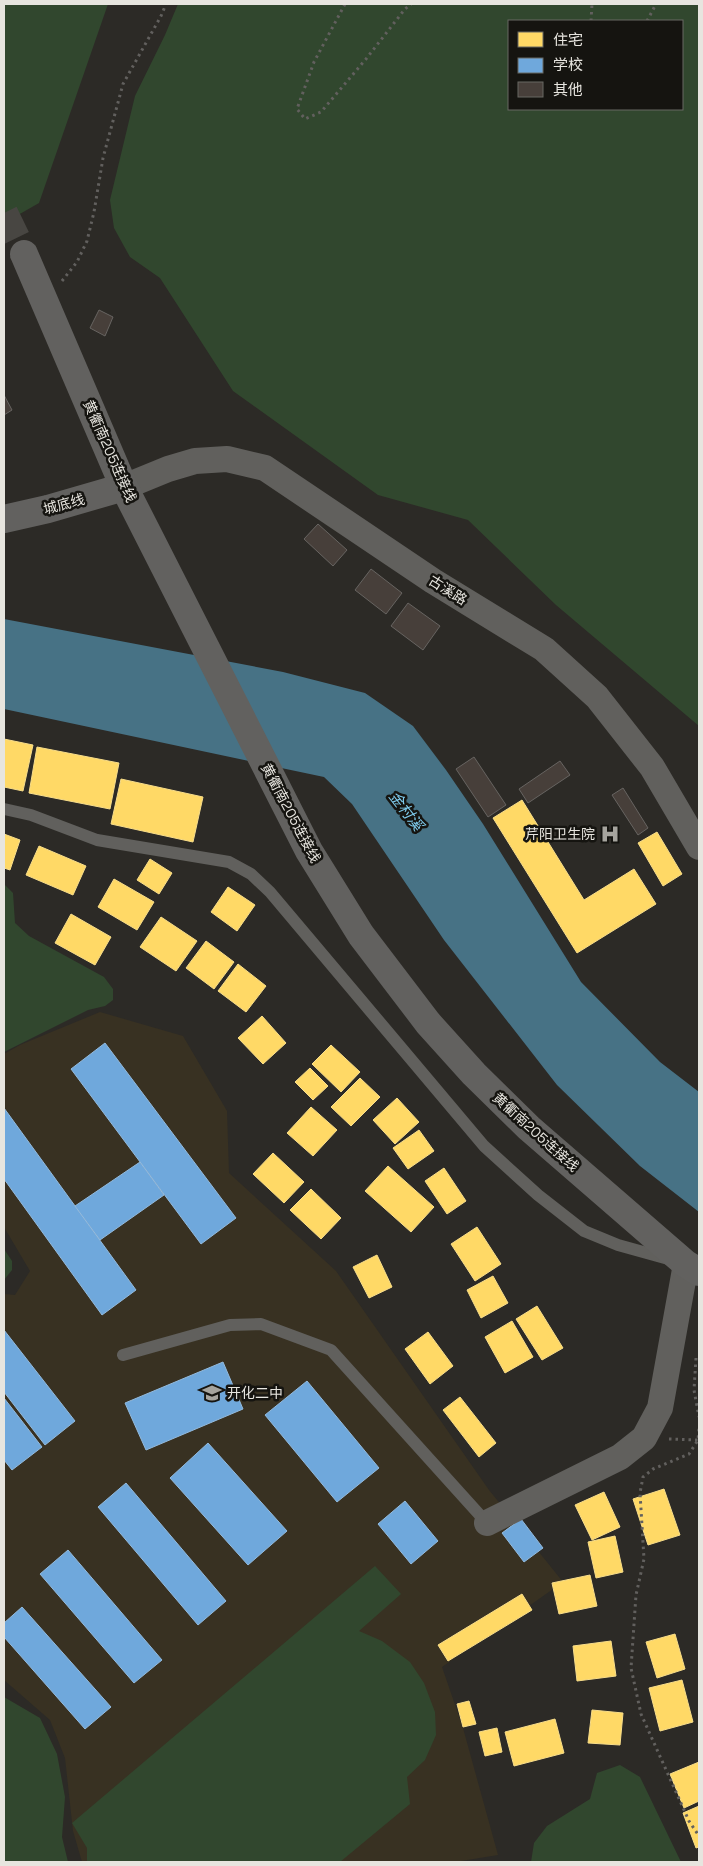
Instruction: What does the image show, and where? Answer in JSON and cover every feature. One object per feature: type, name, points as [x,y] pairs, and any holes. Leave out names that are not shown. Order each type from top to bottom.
[{"type":"main road","name":"黄衢南205连接线","points":[[24,254],[124,487],[309,851],[361,935],[428,1024],[474,1074],[529,1128],[693,1268]]},
{"type":"main road","name":"城底线","points":[[4,519],[48,509],[124,487]]},
{"type":"street","name":"古溪路","points":[[124,487],[168,468],[195,461],[227,459],[265,468],[433,581],[544,649],[597,697],[652,767],[699,847]]},
{"type":"street","points":[[487,1523],[620,1457],[644,1438],[660,1408],[693,1268]]},
{"type":"lane","points":[[4,809],[31,816],[97,840],[229,862],[251,874],[270,892],[484,1146],[538,1195],[584,1231],[618,1245],[693,1268]]},
{"type":"lane","points":[[122,1355],[230,1325],[261,1324],[332,1350],[487,1523]]},
{"type":"path","points":[[46,304],[77,262],[87,242],[103,158],[123,84],[166,4]]},
{"type":"path","points":[[345,4],[314,62],[297,109],[305,119],[321,112],[366,59],[405,8],[411,4]]},
{"type":"path","points":[[591,20],[592,4]]},
{"type":"path","points":[[648,20],[656,4]]},
{"type":"path","points":[[699,1430],[698,1440],[689,1454],[653,1470],[643,1478],[640,1493],[644,1559],[636,1595],[631,1668],[641,1714],[689,1821],[699,1836]]},
{"type":"shaded area","name":"开化二中","points":[[100,1012],[183,1036],[227,1111],[229,1173],[336,1271],[489,1490],[563,1582],[442,1667],[463,1728],[498,1855],[455,1862],[82,1862],[73,1831],[65,1758],[50,1720],[4,1680],[4,1294],[15,1295],[30,1271],[4,1227],[4,1054],[20,1045]]},
{"type":"green space","points":[[4,4],[108,4],[39,203],[4,223]]},
{"type":"green space","points":[[178,4],[699,4],[699,726],[556,605],[468,520],[378,495],[233,391],[160,278],[130,257],[114,228],[110,200],[135,96]]},
{"type":"green space","points":[[4,884],[13,893],[15,923],[29,936],[104,977],[113,989],[113,1000],[105,1006],[88,1010],[4,1052]]},
{"type":"green space","points":[[4,1249],[12,1261],[12,1270],[4,1280]]},
{"type":"green space","points":[[375,1566],[401,1594],[359,1631],[382,1641],[410,1662],[424,1683],[435,1712],[436,1735],[425,1760],[407,1777],[410,1804],[340,1862],[87,1862],[87,1848],[72,1823]]},
{"type":"green space","points":[[4,1697],[40,1718],[57,1754],[65,1797],[62,1837],[68,1862],[4,1862]]},
{"type":"green space","points":[[620,1765],[640,1777],[681,1862],[531,1862],[534,1843],[547,1826],[590,1799],[597,1773]]},
{"type":"water","name":"金村溪","points":[[4,619],[283,672],[365,693],[413,726],[483,824],[581,982],[660,1062],[699,1092],[699,1212],[640,1166],[557,1085],[444,940],[352,804],[324,777],[4,709]]},
{"type":"building: 住宅","points":[[4,739],[33,745],[23,791],[4,787]]},
{"type":"building: 住宅","points":[[37,747],[119,763],[110,809],[29,793]]},
{"type":"building: 住宅","points":[[121,779],[203,797],[193,842],[111,824]]},
{"type":"building: 住宅","points":[[522,800],[584,900],[634,869],[656,904],[577,953],[493,818]]},
{"type":"building: 住宅","points":[[657,832],[682,874],[663,886],[638,843]]},
{"type":"building: 住宅","points":[[4,834],[20,840],[10,870],[4,868]]},
{"type":"building: 住宅","points":[[39,846],[86,866],[73,895],[26,875]]},
{"type":"building: 住宅","points":[[150,859],[172,873],[159,894],[137,880]]},
{"type":"building: 住宅","points":[[114,879],[154,902],[137,930],[98,907]]},
{"type":"building: 住宅","points":[[228,887],[255,905],[237,931],[211,912]]},
{"type":"building: 住宅","points":[[71,914],[111,937],[95,965],[55,943]]},
{"type":"building: 住宅","points":[[161,917],[197,941],[176,971],[140,947]]},
{"type":"building: 住宅","points":[[206,941],[234,962],[214,989],[186,968]]},
{"type":"building: 住宅","points":[[238,964],[266,986],[246,1012],[218,991]]},
{"type":"building: 住宅","points":[[262,1016],[286,1043],[263,1064],[238,1038]]},
{"type":"building: 住宅","points":[[331,1045],[360,1072],[341,1092],[312,1064]]},
{"type":"building: 住宅","points":[[310,1068],[328,1086],[313,1100],[295,1082]]},
{"type":"building: 住宅","points":[[360,1078],[380,1097],[351,1126],[331,1107]]},
{"type":"building: 住宅","points":[[397,1098],[419,1122],[395,1144],[373,1120]]},
{"type":"building: 住宅","points":[[311,1107],[337,1130],[313,1156],[287,1133]]},
{"type":"building: 住宅","points":[[419,1130],[434,1151],[408,1169],[393,1148]]},
{"type":"building: 住宅","points":[[273,1153],[304,1182],[284,1203],[253,1174]]},
{"type":"building: 住宅","points":[[388,1166],[434,1207],[411,1232],[365,1191]]},
{"type":"building: 住宅","points":[[444,1168],[466,1201],[447,1214],[425,1181]]},
{"type":"building: 住宅","points":[[311,1189],[341,1218],[321,1239],[290,1210]]},
{"type":"building: 住宅","points":[[477,1227],[501,1264],[475,1281],[451,1244]]},
{"type":"building: 住宅","points":[[377,1255],[392,1287],[369,1298],[353,1267]]},
{"type":"building: 住宅","points":[[493,1276],[508,1303],[481,1318],[467,1290]]},
{"type":"building: 住宅","points":[[537,1306],[563,1348],[542,1360],[516,1319]]},
{"type":"building: 住宅","points":[[512,1321],[533,1357],[505,1373],[485,1337]]},
{"type":"building: 住宅","points":[[428,1332],[453,1366],[430,1384],[405,1349]]},
{"type":"building: 住宅","points":[[460,1397],[496,1443],[479,1457],[443,1410]]},
{"type":"building: 住宅","points":[[664,1489],[680,1535],[648,1545],[633,1499]]},
{"type":"building: 住宅","points":[[604,1492],[620,1527],[592,1540],[575,1505]]},
{"type":"building: 住宅","points":[[615,1536],[623,1572],[596,1578],[588,1542]]},
{"type":"building: 住宅","points":[[590,1575],[597,1606],[559,1614],[552,1583]]},
{"type":"building: 住宅","points":[[522,1594],[532,1610],[448,1661],[438,1645]]},
{"type":"building: 住宅","points":[[675,1634],[685,1669],[657,1678],[646,1642]]},
{"type":"building: 住宅","points":[[611,1641],[616,1676],[577,1681],[573,1646]]},
{"type":"building: 住宅","points":[[682,1680],[693,1722],[660,1731],[649,1688]]},
{"type":"building: 住宅","points":[[469,1701],[476,1724],[463,1727],[457,1704]]},
{"type":"building: 住宅","points":[[592,1710],[623,1713],[620,1745],[588,1743]]},
{"type":"building: 住宅","points":[[555,1719],[564,1753],[514,1766],[505,1732]]},
{"type":"building: 住宅","points":[[497,1728],[502,1752],[485,1756],[479,1732]]},
{"type":"building: 住宅","points":[[699,1762],[699,1801],[684,1808],[670,1774]]},
{"type":"building: 住宅","points":[[699,1806],[699,1847],[696,1848],[683,1813]]},
{"type":"building: 学校","points":[[105,1043],[236,1218],[201,1244],[71,1069]]},
{"type":"building: 学校","points":[[4,1108],[136,1290],[102,1315],[4,1179]]},
{"type":"building: 学校","points":[[140,1162],[164,1195],[100,1240],[75,1206]]},
{"type":"building: 学校","points":[[4,1330],[75,1421],[45,1445],[4,1392]]},
{"type":"building: 学校","points":[[223,1362],[243,1409],[146,1450],[125,1403]]},
{"type":"building: 学校","points":[[307,1381],[379,1468],[337,1502],[265,1415]]},
{"type":"building: 学校","points":[[4,1398],[42,1447],[12,1470],[4,1460]]},
{"type":"building: 学校","points":[[208,1443],[287,1531],[248,1565],[170,1478]]},
{"type":"building: 学校","points":[[126,1483],[226,1601],[198,1625],[98,1507]]},
{"type":"building: 学校","points":[[405,1501],[438,1541],[411,1564],[378,1524]]},
{"type":"building: 学校","points":[[521,1519],[543,1548],[524,1562],[502,1533]]},
{"type":"building: 学校","points":[[68,1550],[162,1660],[134,1683],[40,1574]]},
{"type":"building: 学校","points":[[22,1607],[111,1707],[85,1729],[4,1637],[4,1623]]},
{"type":"building: 其他","points":[[99,310],[113,317],[105,336],[90,328]]},
{"type":"building: 其他","points":[[4,395],[12,410],[4,415]]},
{"type":"building: 其他","points":[[318,524],[347,550],[333,566],[304,539]]},
{"type":"building: 其他","points":[[371,569],[402,593],[386,614],[355,590]]},
{"type":"building: 其他","points":[[408,603],[440,626],[423,650],[391,626]]},
{"type":"building: 其他","points":[[474,757],[506,805],[488,817],[456,769]]},
{"type":"building: 其他","points":[[560,761],[570,775],[528,803],[519,789]]},
{"type":"building: 其他","points":[[623,788],[648,828],[638,835],[612,795]]},
{"type":"tunnel","points":[[4,213],[24,254]]},
{"type":"place","name":"芹阳卫生院","points":[[610,834]]},
{"type":"place","name":"开化二中","points":[[212,1393]]}]
